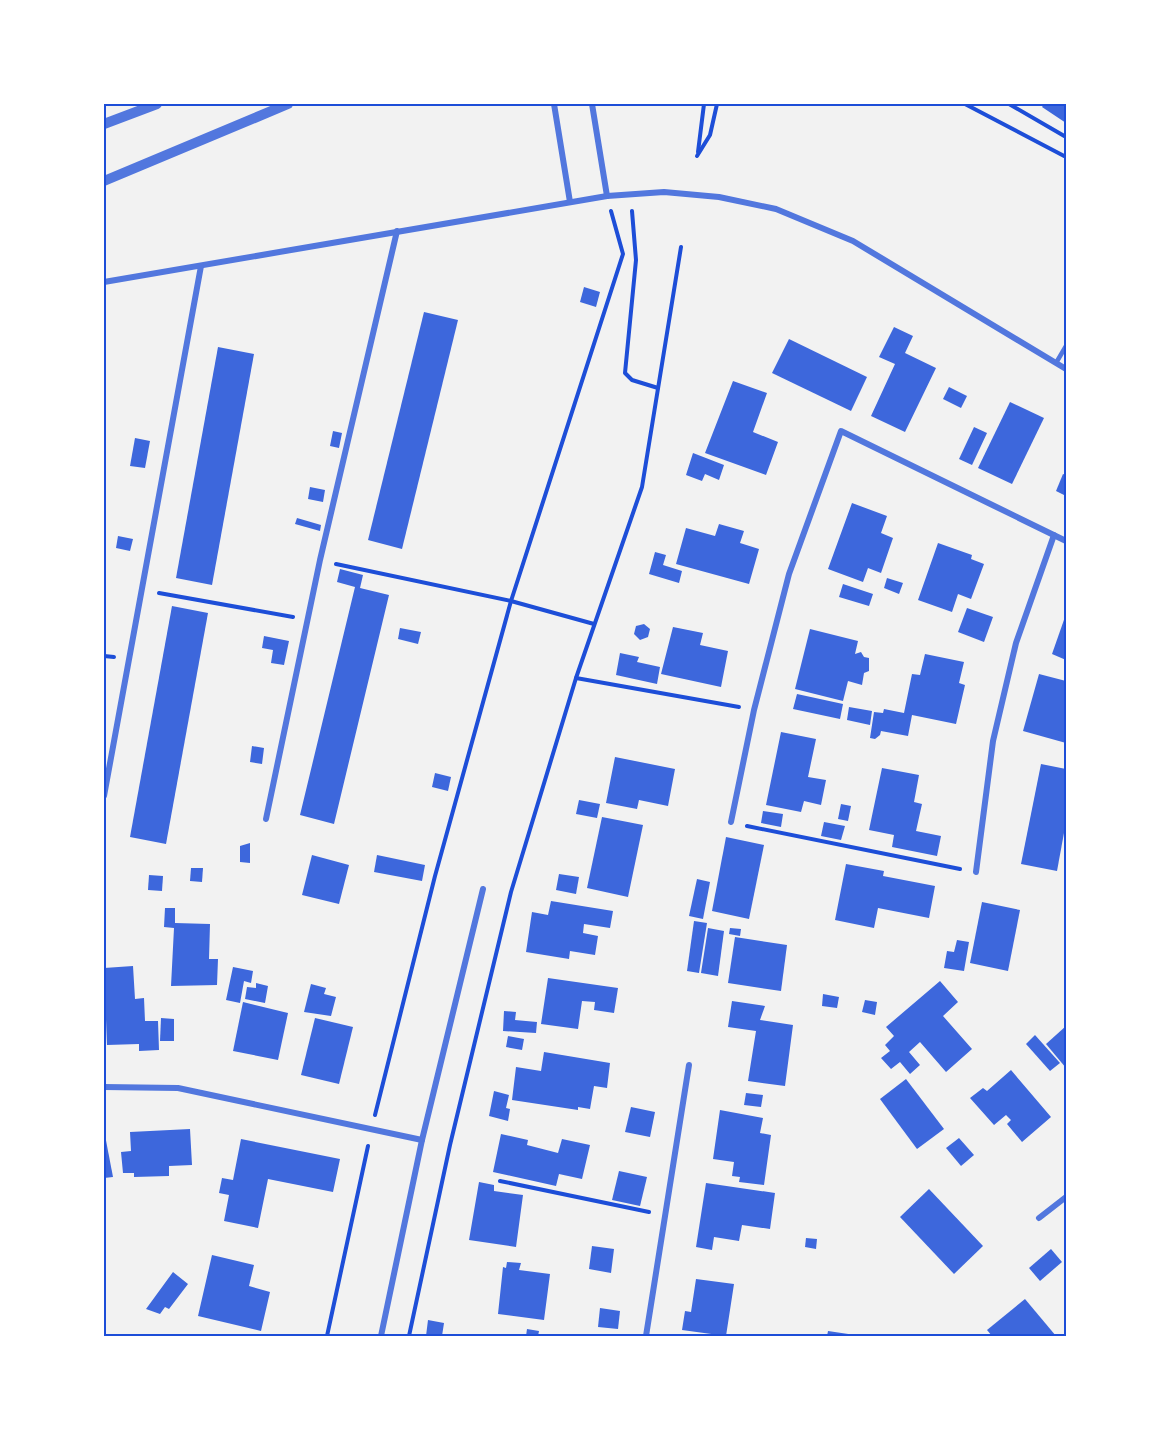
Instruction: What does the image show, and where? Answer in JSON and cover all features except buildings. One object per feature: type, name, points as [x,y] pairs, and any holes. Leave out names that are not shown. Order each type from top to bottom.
[{"type":"street","points":[[104,124],[157,104]]},
{"type":"street","points":[[104,181],[288,104]]},
{"type":"street","points":[[555,104],[570,202]]},
{"type":"street","points":[[592,104],[607,196]]},
{"type":"street","points":[[104,282],[607,196],[629,193],[719,197],[776,209],[853,241],[1066,369]]},
{"type":"street","points":[[267,819],[321,560],[397,231]]},
{"type":"street","points":[[104,796],[140,589],[201,266]]},
{"type":"street","points":[[731,822],[754,710],[789,574],[841,430],[1066,541]]},
{"type":"street","points":[[976,872],[993,741],[1016,643],[1054,535]]},
{"type":"street","points":[[381,1336],[422,1140],[483,889]]},
{"type":"street","points":[[646,1336],[689,1065]]},
{"type":"street","points":[[104,1087],[178,1088],[422,1140]]},
{"type":"street","points":[[1039,1218],[1066,1197]]},
{"type":"lane","points":[[1056,363],[1066,346]]},
{"type":"path","points":[[704,104],[697,156],[710,135],[717,104]]},
{"type":"path","points":[[965,104],[1066,157]]},
{"type":"path","points":[[1009,104],[1066,137]]},
{"type":"path","points":[[629,193],[636,260],[625,373],[632,380],[658,387]]},
{"type":"path","points":[[327,1336],[371,1129],[435,876],[511,601],[623,254],[607,196]]},
{"type":"path","points":[[409,1336],[450,1145],[511,892],[576,678],[642,487],[681,247]]},
{"type":"path","points":[[321,560],[511,601],[594,624]]},
{"type":"path","points":[[140,589],[308,619]]},
{"type":"path","points":[[576,678],[754,710]]},
{"type":"path","points":[[731,822],[976,872]]},
{"type":"path","points":[[500,1181],[665,1216]]}]
